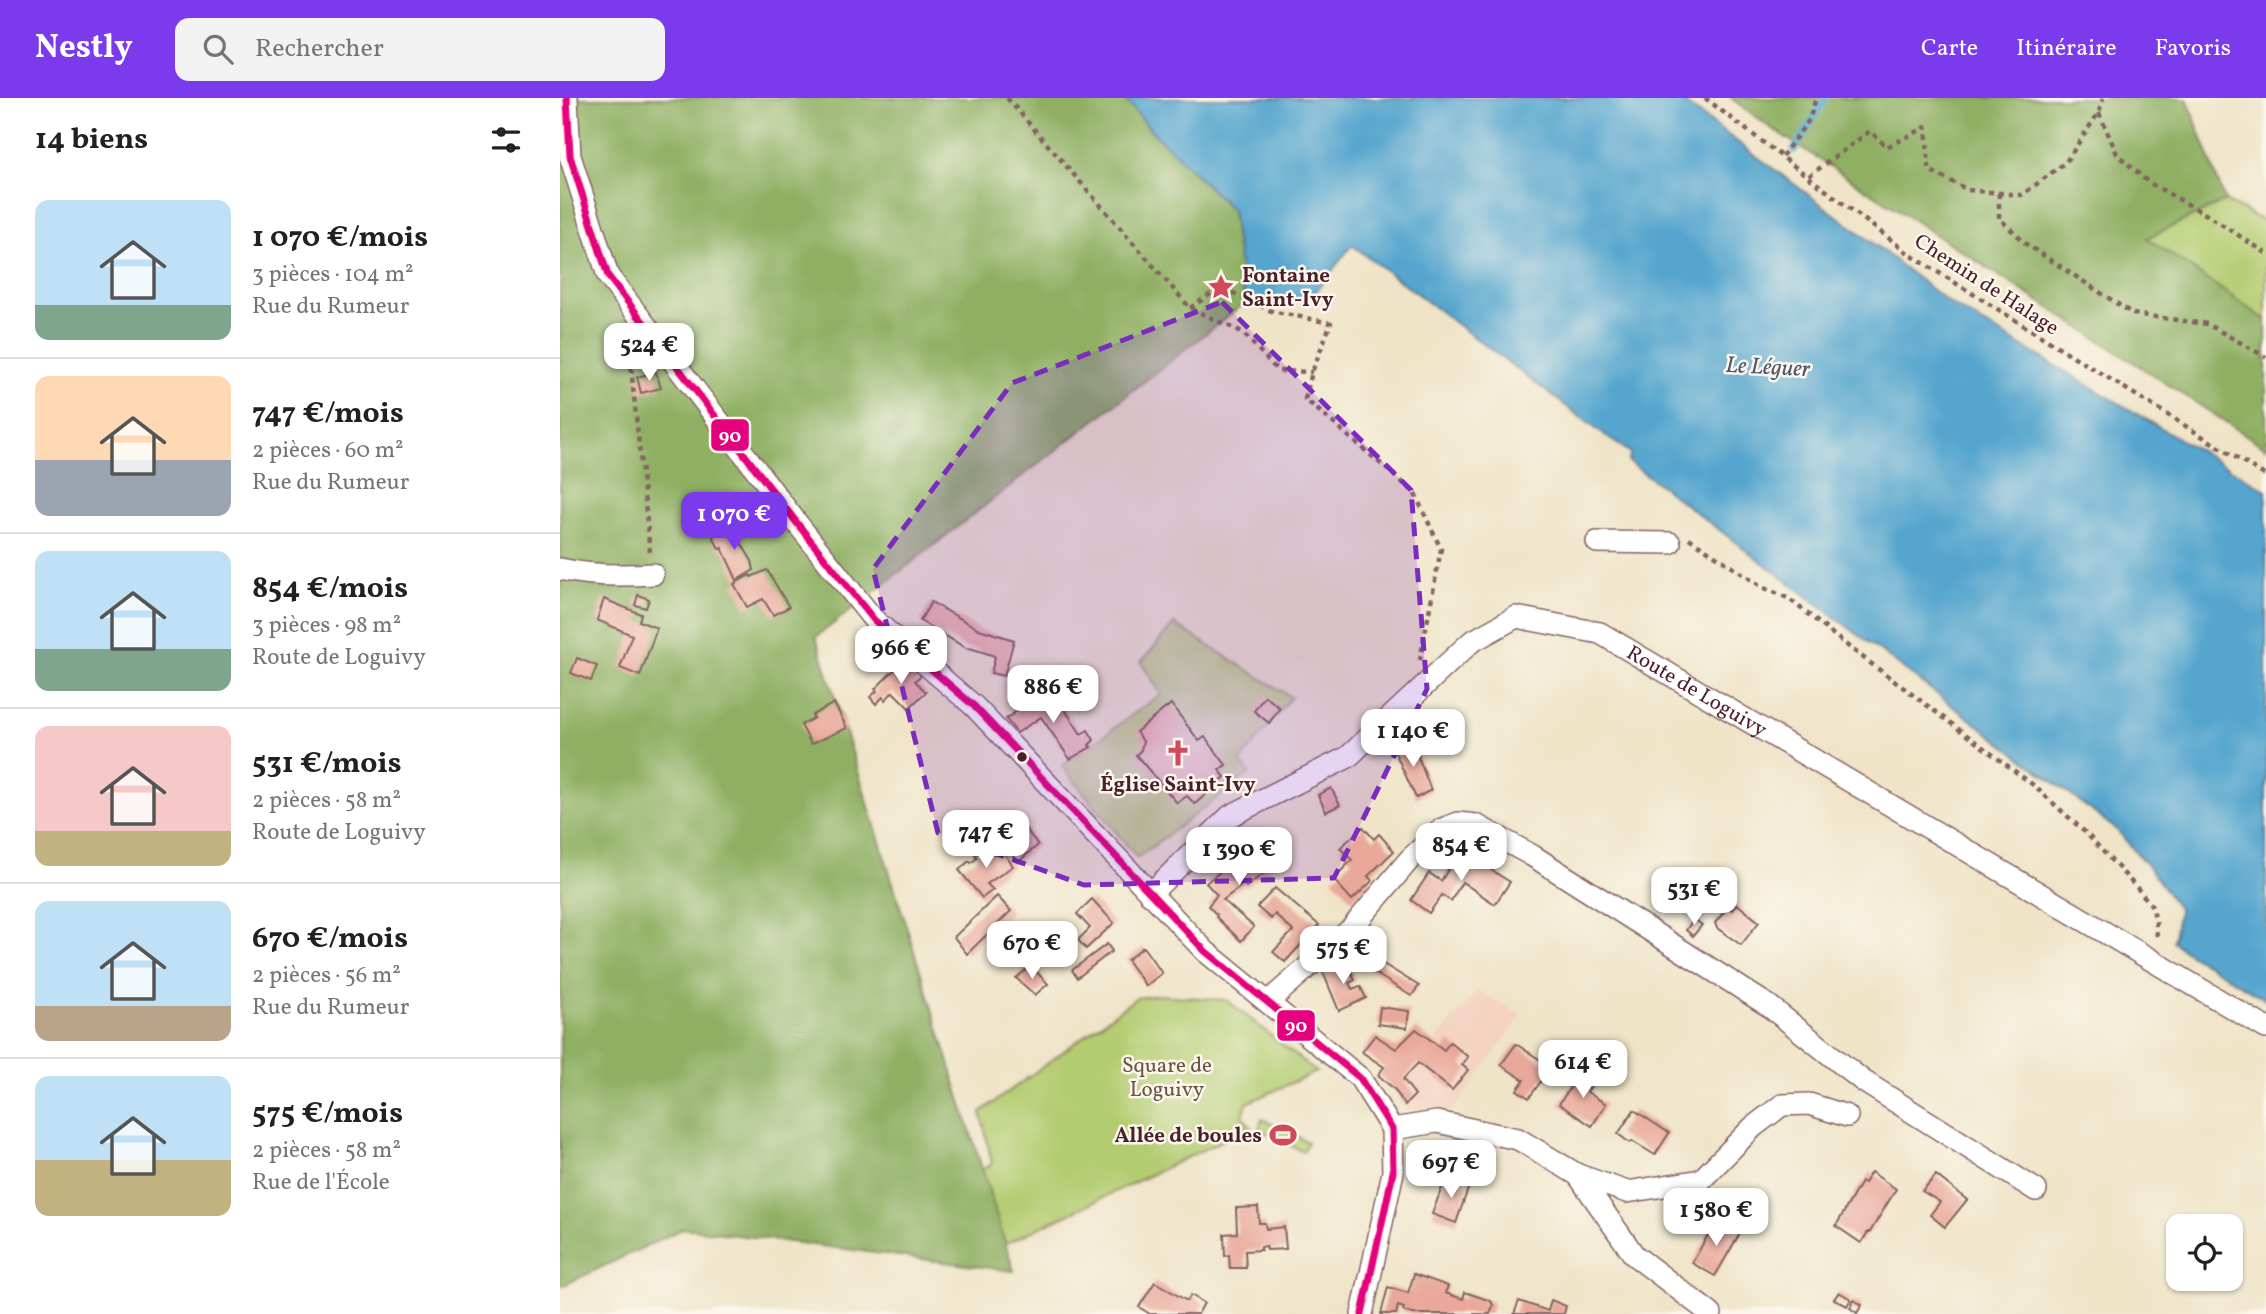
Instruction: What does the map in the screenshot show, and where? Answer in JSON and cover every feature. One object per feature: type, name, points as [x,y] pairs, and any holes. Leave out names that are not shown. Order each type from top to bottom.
[{"type":"street","points":[[567,98],[570,156],[608,276],[874,620],[974,706],[1205,951],[1360,1078],[1392,1129],[1394,1172],[1362,1314]]},
{"type":"street","points":[[1597,542],[1670,543]]},
{"type":"street","points":[[560,569],[619,576],[653,574]]},
{"type":"street","name":"Route de Loguivy","points":[[1150,894],[1230,816],[1348,757],[1471,642],[1516,617],[1600,633],[2266,1028]]},
{"type":"street","points":[[1268,1002],[1351,929],[1409,860],[1442,829],[1458,823],[1476,825],[1533,856],[1769,1006],[1863,1081],[2036,1190]]},
{"type":"street","points":[[1392,1129],[1437,1122],[1518,1139],[1578,1175],[1628,1192],[1701,1180],[1753,1127],[1782,1105],[1809,1104],[1847,1116]]},
{"type":"street","points":[[1578,1175],[1634,1255],[1712,1314]]},
{"type":"path","points":[[1007,98],[1190,308],[1242,331],[1278,371],[1312,372]]},
{"type":"path","name":"Chemin de Halage","points":[[1705,98],[1912,256],[2266,476]]},
{"type":"path","points":[[1782,157],[1809,120],[1816,98]]},
{"type":"path","points":[[1809,176],[1870,131],[1887,146],[1927,127],[1929,170],[1968,190],[2022,195],[2066,162],[2099,112],[2103,98]]},
{"type":"path","points":[[2099,112],[2117,154],[2148,182],[2207,215],[2266,253]]},
{"type":"path","points":[[1999,193],[1999,218],[2026,244],[2133,314],[2207,324],[2266,357]]},
{"type":"path","points":[[1190,308],[1221,287],[1271,311],[1331,323],[1312,372],[1305,399],[1414,492],[1441,549],[1413,695]]},
{"type":"path","points":[[624,297],[653,574]]},
{"type":"path","points":[[1670,543],[1686,535],[1765,588],[1788,598],[1844,644],[2032,784],[2086,833],[2152,906],[2157,945]]},
{"type":"highlighted area","points":[[1222,302],[1411,490],[1427,689],[1334,878],[1084,885],[938,833],[873,569],[1012,383]]},
{"type":"shaded area","points":[[1477,990],[1522,1015],[1452,1112],[1408,1109],[1405,1105],[1415,1095],[1405,1079]]},
{"type":"green space","points":[[560,98],[1124,98],[1152,131],[1232,210],[1245,303],[816,637],[1014,1271],[684,1228],[560,1287]]},
{"type":"green space","points":[[1731,98],[2187,98],[2225,201],[2147,238],[2266,320],[2266,448],[1768,126]]},
{"type":"green space","points":[[2225,201],[2266,222],[2266,320],[2146,238]]},
{"type":"green space","points":[[1174,624],[1291,697],[1240,762],[1250,773],[1137,858],[1062,766],[1161,694],[1141,662]]},
{"type":"green space","name":"Square de Loguivy","points":[[1158,995],[1227,1000],[1316,1072],[1247,1103],[1243,1116],[1251,1127],[1005,1244],[945,1191],[992,1164],[981,1112],[1136,998]]},
{"type":"green space","name":"Allée de boules","points":[[1262,1119],[1308,1142],[1303,1152],[1259,1129]]},
{"type":"water","name":"Le Léguer","points":[[1124,98],[1678,98],[1860,233],[1949,303],[2266,490],[2266,1000],[2173,942],[2179,910],[2151,870],[2117,830],[1628,461],[1631,453],[1352,245],[1311,298],[1245,303],[1232,210],[1152,131]]},
{"type":"building","points":[[656,372],[661,388],[641,393],[637,377]]},
{"type":"building","points":[[730,525],[752,561],[754,570],[737,580],[722,548],[719,549],[712,534]]},
{"type":"building","points":[[767,570],[789,607],[773,615],[763,599],[747,607],[734,584]]},
{"type":"building","points":[[638,595],[649,599],[646,608],[635,605]]},
{"type":"building","points":[[604,599],[641,614],[639,621],[657,628],[640,676],[620,668],[632,635],[597,620]]},
{"type":"building","points":[[931,602],[979,629],[1014,640],[1004,676],[991,673],[995,657],[992,655],[968,649],[920,621]]},
{"type":"building","points":[[918,630],[930,642],[922,650],[910,638]]},
{"type":"building","points":[[577,658],[597,666],[591,681],[571,673]]},
{"type":"building","points":[[900,664],[907,671],[912,665],[922,674],[915,681],[926,692],[909,708],[893,692],[876,704],[870,697]]},
{"type":"building","points":[[1056,696],[1081,734],[1088,730],[1094,740],[1089,745],[1091,747],[1070,759],[1041,717],[1017,733],[1006,719],[1033,699],[1040,708]]},
{"type":"building","points":[[1265,696],[1280,708],[1269,723],[1254,711]]},
{"type":"building","points":[[834,703],[847,728],[811,744],[801,725],[814,718],[812,715]]},
{"type":"building","name":"Église Saint-Ivy","points":[[1171,704],[1199,741],[1205,737],[1226,765],[1219,770],[1225,777],[1195,804],[1187,796],[1177,803],[1136,755],[1141,750],[1143,741],[1136,732]]},
{"type":"building","points":[[1407,741],[1411,751],[1415,749],[1431,790],[1416,798],[1393,748]]},
{"type":"building","points":[[1331,788],[1340,805],[1326,812],[1318,795]]},
{"type":"building","points":[[1363,827],[1374,839],[1379,834],[1394,851],[1368,876],[1372,881],[1352,900],[1333,879],[1352,860],[1340,848]]},
{"type":"building","points":[[1025,828],[1038,845],[1018,862],[1004,844]]},
{"type":"building","points":[[1268,843],[1281,860],[1246,887],[1244,884],[1223,900],[1254,927],[1241,941],[1208,906],[1217,895],[1206,883],[1230,864],[1232,868]]},
{"type":"building","points":[[988,846],[993,854],[1000,848],[1013,866],[987,884],[993,890],[982,898],[959,870],[969,861],[971,863],[977,858],[975,855]]},
{"type":"building","points":[[1460,850],[1510,882],[1495,904],[1462,882],[1451,901],[1442,895],[1429,913],[1411,900],[1429,873],[1441,881]]},
{"type":"building","points":[[1275,888],[1319,925],[1285,962],[1273,952],[1293,931],[1275,914],[1271,919],[1257,907]]},
{"type":"building","points":[[997,896],[1011,911],[967,954],[954,937]]},
{"type":"building","points":[[1092,899],[1114,923],[1086,949],[1078,940],[1090,928],[1077,914]]},
{"type":"building","points":[[1737,904],[1759,922],[1741,945],[1717,928],[1715,923],[1728,907],[1732,910]]},
{"type":"building","points":[[1694,919],[1702,925],[1693,936],[1686,930]]},
{"type":"building","points":[[1107,944],[1112,951],[1077,978],[1072,970]]},
{"type":"building","points":[[1143,947],[1162,973],[1146,986],[1127,960]]},
{"type":"building","points":[[1339,962],[1343,970],[1349,967],[1355,980],[1349,983],[1352,989],[1360,986],[1366,998],[1339,1011],[1322,970]]},
{"type":"building","points":[[1380,962],[1419,986],[1411,996],[1370,970]]},
{"type":"building","points":[[1031,966],[1048,984],[1035,995],[1016,978]]},
{"type":"building","points":[[1380,1007],[1409,1011],[1407,1028],[1378,1024]]},
{"type":"building","points":[[1416,1029],[1444,1050],[1450,1042],[1468,1057],[1462,1065],[1468,1070],[1452,1090],[1418,1063],[1403,1079],[1415,1095],[1405,1105],[1395,1090],[1378,1075],[1384,1067],[1362,1052],[1375,1035],[1396,1049]]},
{"type":"building","points":[[1516,1044],[1551,1067],[1529,1098],[1517,1090],[1524,1080],[1501,1065]]},
{"type":"building","points":[[1586,1072],[1593,1077],[1594,1082],[1587,1092],[1606,1104],[1592,1126],[1559,1104],[1580,1073]]},
{"type":"building","points":[[1634,1110],[1669,1133],[1655,1155],[1618,1134]]},
{"type":"building","points":[[1871,1172],[1896,1189],[1861,1243],[1836,1226],[1861,1182],[1864,1183]]},
{"type":"building","points":[[1936,1175],[1967,1200],[1945,1227],[1930,1215],[1940,1202],[1922,1191]]},
{"type":"building","points":[[1446,1177],[1469,1186],[1456,1223],[1432,1214]]},
{"type":"building","points":[[1258,1207],[1259,1223],[1265,1223],[1266,1229],[1284,1227],[1286,1249],[1267,1250],[1266,1246],[1261,1247],[1261,1250],[1245,1251],[1246,1268],[1230,1268],[1229,1255],[1225,1256],[1224,1234],[1237,1233],[1236,1208]]},
{"type":"building","points":[[1717,1219],[1740,1233],[1715,1276],[1692,1263]]},
{"type":"building","points":[[1414,1274],[1448,1286],[1445,1293],[1463,1299],[1465,1292],[1491,1301],[1493,1305],[1490,1314],[1413,1314],[1398,1306],[1396,1314],[1381,1314],[1388,1287],[1408,1293]]},
{"type":"building","points":[[1155,1282],[1187,1301],[1191,1295],[1204,1303],[1198,1314],[1150,1314],[1139,1307]]},
{"type":"building","points":[[1839,1292],[1851,1299],[1847,1306],[1834,1299]]},
{"type":"building","points":[[1551,1300],[1566,1306],[1564,1314],[1514,1314],[1519,1301],[1548,1311]]},
{"type":"building","points":[[1854,1300],[1862,1305],[1857,1313],[1850,1308]]},
{"type":"waterway","points":[[1794,150],[1826,98]]},
{"type":"transit line","name":"90","points":[[567,98],[570,156],[608,276],[874,620],[974,706],[1205,951],[1360,1078],[1392,1129],[1393,1172],[1362,1314]]},
{"type":"place","name":"Fontaine Saint-Ivy","points":[[1221,287]]},
{"type":"place","name":"Église Saint-Ivy","points":[[1178,753]]},
{"type":"place","name":"Allée de boules","points":[[1283,1135]]}]
